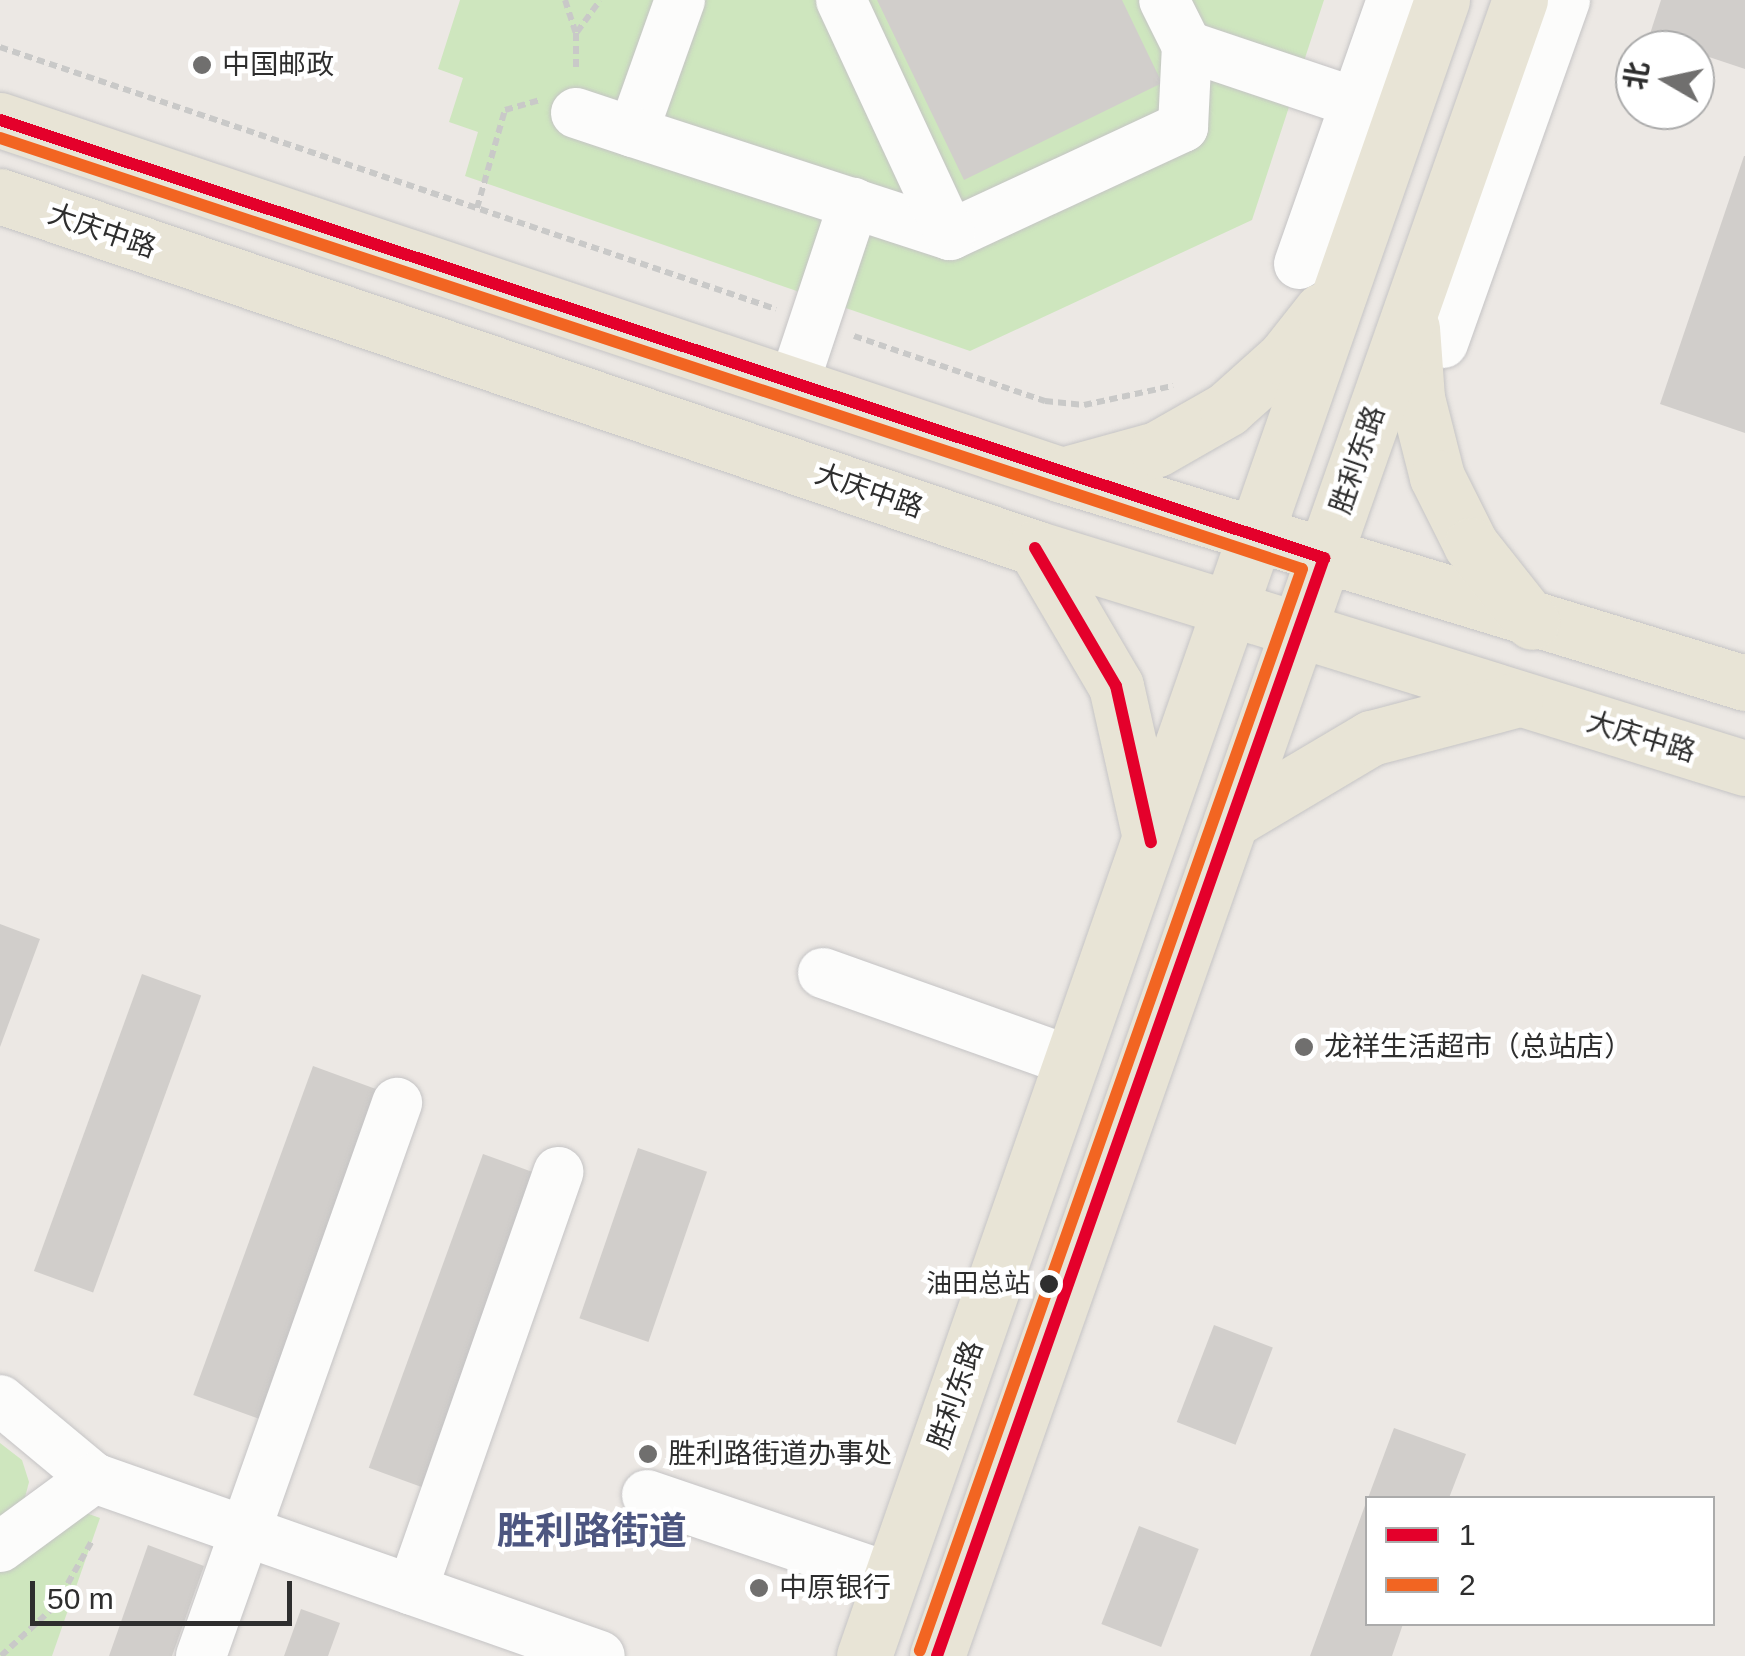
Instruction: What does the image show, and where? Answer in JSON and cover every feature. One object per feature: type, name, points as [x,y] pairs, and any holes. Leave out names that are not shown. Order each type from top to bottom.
[{"type":"main road","name":"胜利东路","points":[[864,1656],[1257,537],[1319,276],[1378,111],[1442,0]]},
{"type":"main road","name":"胜利东路","points":[[937,1656],[1324,558],[1427,326],[1520,0]]},
{"type":"main road","points":[[0,120],[1062,475],[1532,622],[1745,683]]},
{"type":"main road","name":"大庆中路","points":[[0,196],[1036,548],[1745,768]]},
{"type":"main road","points":[[1062,475],[1157,449],[1227,409],[1284,358],[1319,276]]},
{"type":"main road","points":[[1427,326],[1417,398],[1437,477],[1471,545],[1532,622]]},
{"type":"main road","points":[[1036,548],[1116,686],[1151,842]]},
{"type":"main road","points":[[1232,821],[1370,738],[1517,700]]},
{"type":"street","points":[[633,132],[680,0]]},
{"type":"street","points":[[842,0],[950,235]]},
{"type":"street","points":[[576,114],[950,235],[1182,127],[1187,46],[1164,0]]},
{"type":"street","points":[[1187,46],[1378,111],[1392,0]]},
{"type":"street","points":[[1427,326],[1564,0]]},
{"type":"street","points":[[793,386],[854,203]]},
{"type":"street","points":[[823,973],[1074,1062]]},
{"type":"street","points":[[201,1656],[397,1104]]},
{"type":"street","points":[[412,1590],[558,1172]]},
{"type":"street","points":[[0,1400],[94,1478],[600,1656]]},
{"type":"street","points":[[0,1547],[94,1478]]},
{"type":"street","points":[[647,1495],[891,1578]]},
{"type":"path","points":[[565,0],[576,32],[576,114]]},
{"type":"path","points":[[576,32],[600,0]]},
{"type":"path","points":[[0,46],[1045,401],[1084,405],[1194,379]]},
{"type":"path","points":[[477,208],[505,110],[526,100],[554,100],[576,114]]},
{"type":"path","points":[[1,1656],[55,1606],[93,1539]]},
{"type":"green space","points":[[460,0],[1324,0],[1252,220],[970,351],[465,176],[478,132],[449,122],[463,78],[438,69]]},
{"type":"green space","points":[[0,1443],[22,1460],[29,1482],[24,1501],[0,1518]]},
{"type":"green space","points":[[75,1509],[100,1518],[52,1656],[0,1656],[0,1563]]},
{"type":"building","points":[[877,0],[1122,0],[1162,83],[964,180]]},
{"type":"building","points":[[1661,0],[1745,0],[1745,69],[1715,59],[1715,30],[1651,30]]},
{"type":"building","points":[[1745,156],[1745,433],[1660,404]]},
{"type":"building","points":[[0,924],[40,939],[0,1047]]},
{"type":"building","points":[[142,974],[201,996],[93,1292],[34,1271]]},
{"type":"building","points":[[313,1066],[381,1091],[261,1420],[193,1395]]},
{"type":"building","points":[[638,1148],[707,1172],[648,1342],[579,1318]]},
{"type":"building","points":[[483,1154],[541,1175],[427,1489],[369,1468]]},
{"type":"building","points":[[1214,1325],[1273,1348],[1236,1445],[1177,1422]]},
{"type":"building","points":[[1394,1428],[1466,1454],[1450,1496],[1369,1496]]},
{"type":"building","points":[[1365,1505],[1365,1626],[1402,1626],[1392,1656],[1310,1656]]},
{"type":"building","points":[[1139,1526],[1199,1549],[1161,1647],[1101,1624]]},
{"type":"building","points":[[148,1545],[204,1566],[172,1656],[109,1656]]},
{"type":"building","points":[[301,1609],[340,1623],[328,1656],[284,1656]]},
{"type":"transit line","name":"1","points":[[0,120],[1324,558],[937,1656]]},
{"type":"transit line","name":"2","points":[[0,138],[1302,569],[920,1650]]},
{"type":"transit line","name":"1","points":[[1035,548],[1116,686],[1151,842]]},
{"type":"place","name":"中国邮政","points":[[202,65]]},
{"type":"place","name":"龙祥生活超市（总站店）","points":[[1304,1047]]},
{"type":"place","name":"油田总站","points":[[1049,1284]]},
{"type":"place","name":"胜利路街道办事处","points":[[648,1454]]},
{"type":"place","name":"中原银行","points":[[759,1588]]},
{"type":"district","name":"胜利路街道","points":[[592,1532]]}]
